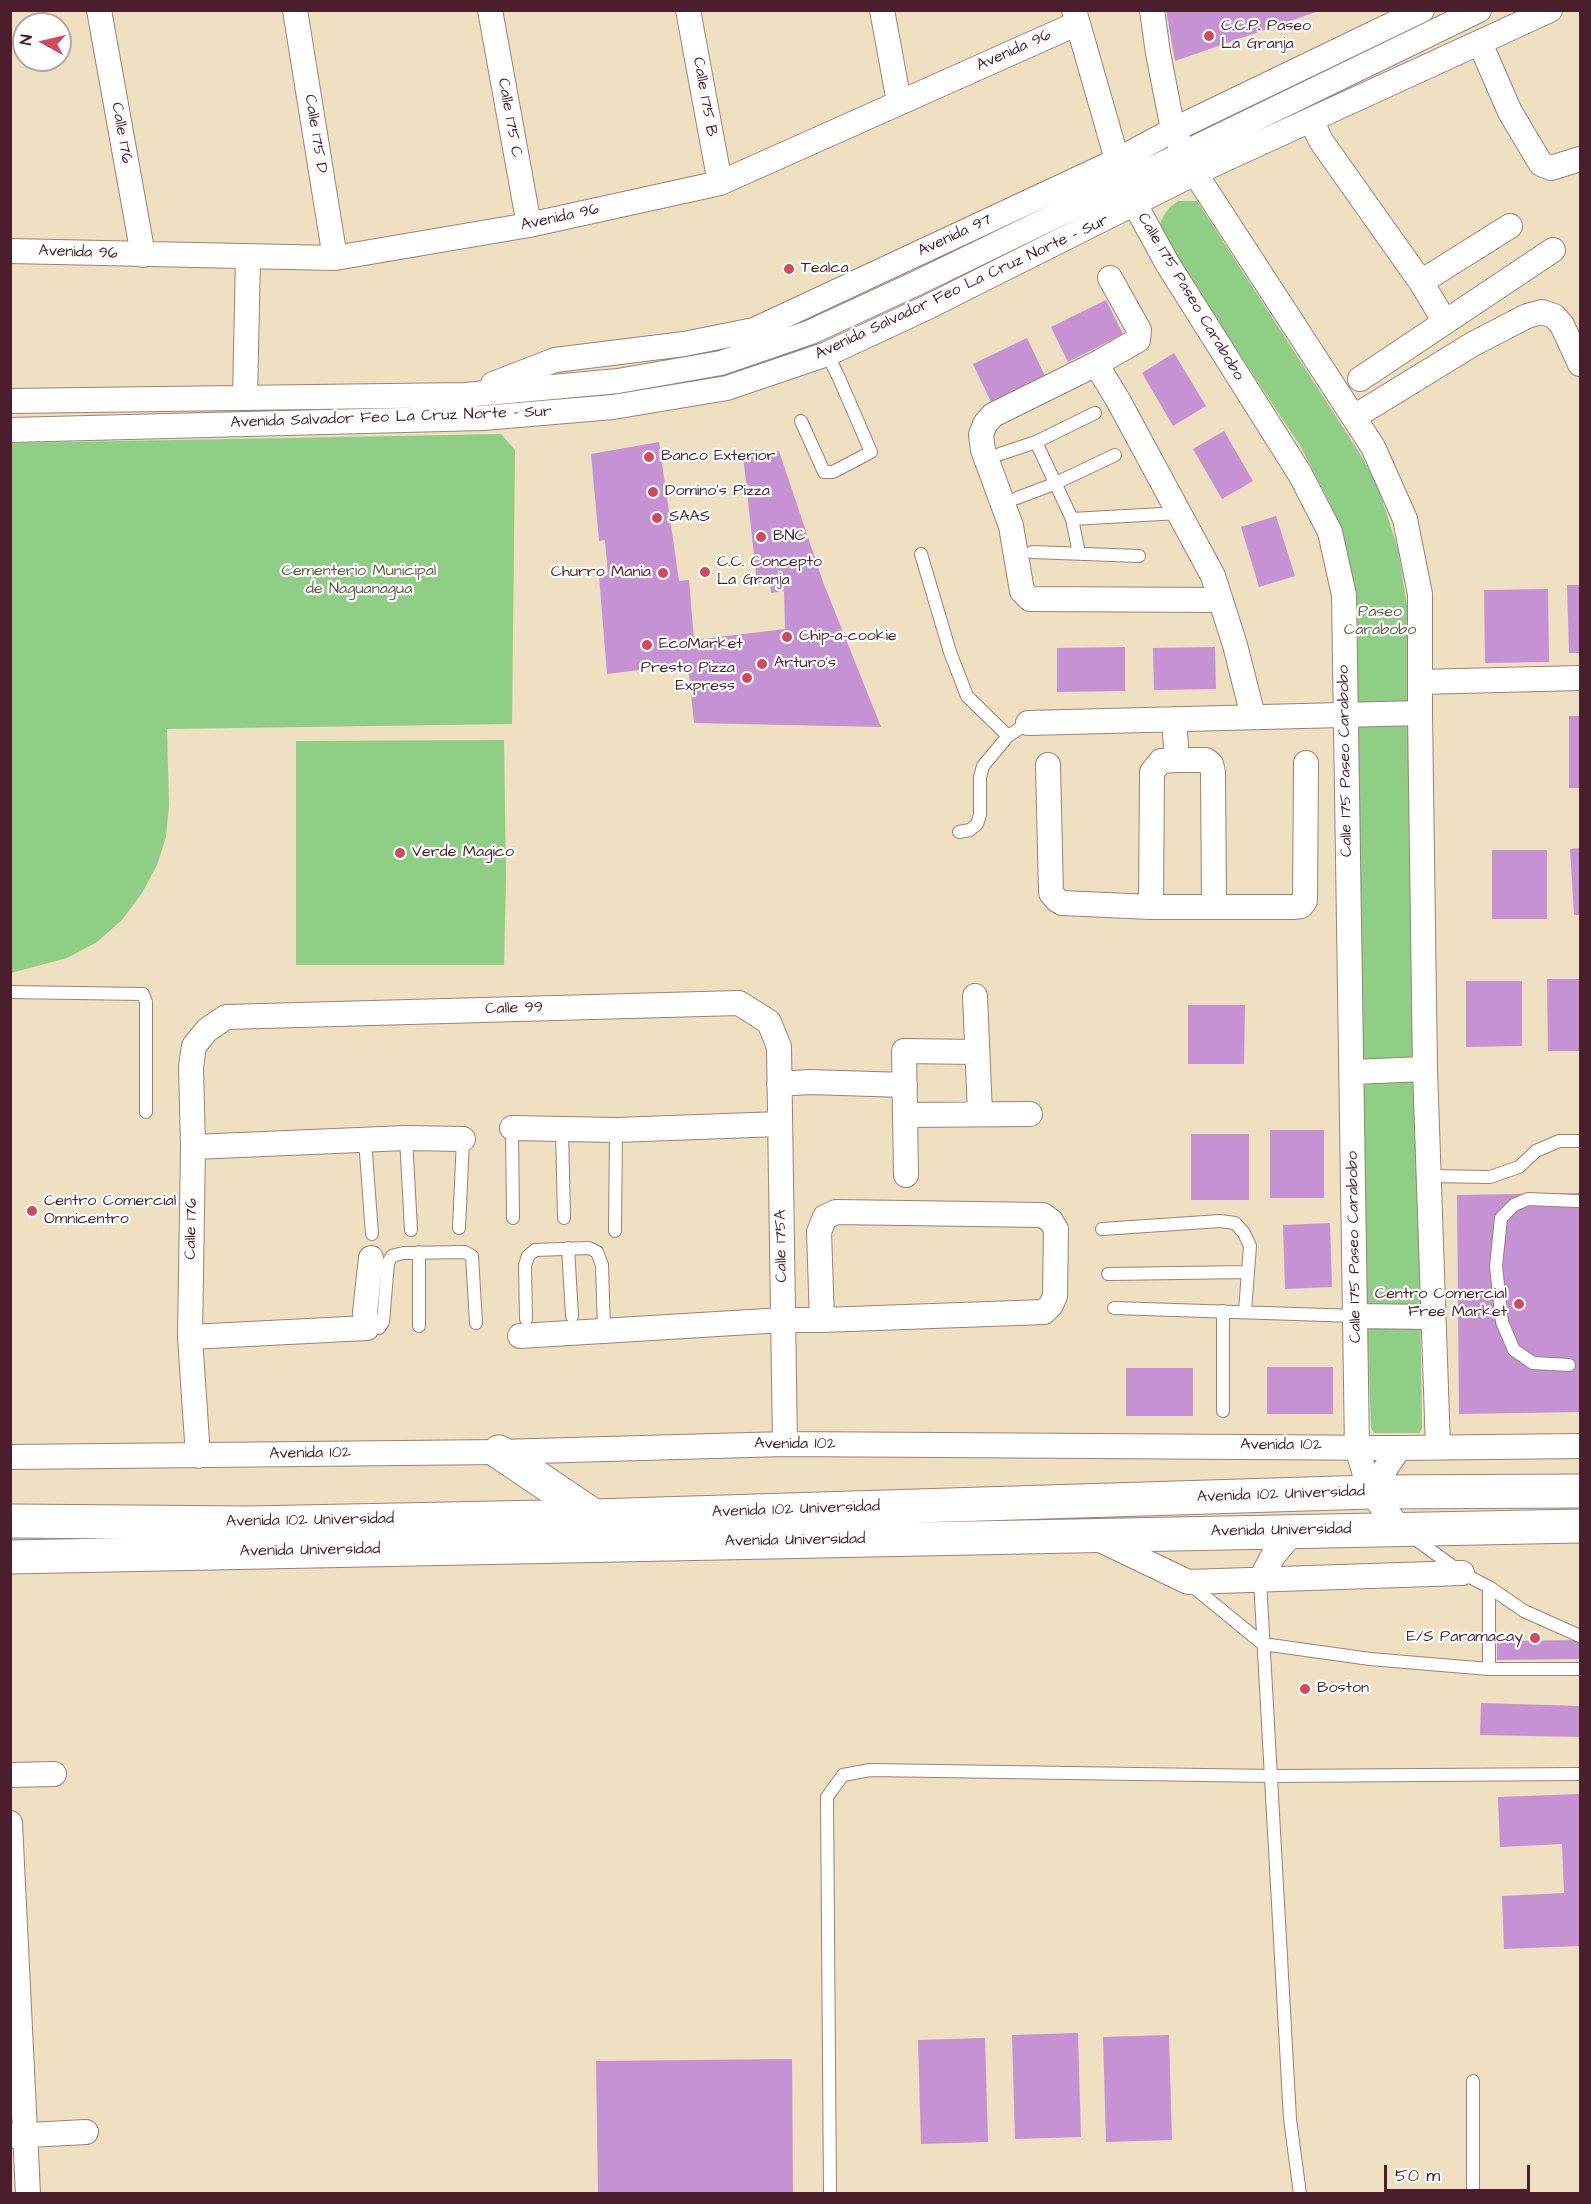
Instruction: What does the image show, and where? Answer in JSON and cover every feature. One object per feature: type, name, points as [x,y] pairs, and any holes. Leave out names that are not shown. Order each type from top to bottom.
[{"type":"main road","points":[[499,1452],[594,1516]]},
{"type":"main road","name":"Avenida 102 Universidad","points":[[10,1521],[250,1523],[594,1516],[1370,1492],[1581,1491]]},
{"type":"main road","name":"Avenida Universidad","points":[[10,1557],[1581,1526]]},
{"type":"street","name":"Calle 176","points":[[99,10],[143,255]]},
{"type":"street","name":"Calle 175 D","points":[[295,10],[335,258]]},
{"type":"street","name":"Calle 175 C","points":[[490,10],[529,225]]},
{"type":"street","name":"Calle 175 B","points":[[688,10],[720,183]]},
{"type":"street","points":[[882,10],[899,102]]},
{"type":"street","points":[[1152,10],[1173,130],[1190,163],[1373,447],[1405,519],[1420,594],[1425,1069],[1438,1447]]},
{"type":"street","name":"Avenida 97","points":[[465,395],[555,360],[684,344],[754,330],[1118,160],[1173,130],[1422,10]]},
{"type":"street","name":"Avenida Salvador Feo La Cruz Norte - Sur","points":[[10,430],[483,418],[614,408],[727,388],[827,354],[928,307],[1129,194],[1479,10]]},
{"type":"street","name":"Avenida Salvador Feo La Cruz Norte - Sur","points":[[1190,163],[1311,120],[1550,10]]},
{"type":"street","name":"Avenida 96","points":[[10,251],[335,258],[529,225],[720,183],[899,102],[1075,17]]},
{"type":"street","name":"Calle 175 Paseo Carabobo","points":[[1075,17],[1129,194],[1167,263],[1300,474],[1330,532],[1344,595],[1344,714],[1357,1447],[1370,1492],[1400,1528]]},
{"type":"street","points":[[1480,43],[1510,112],[1542,164],[1551,168],[1581,159]]},
{"type":"street","points":[[1311,120],[1321,141],[1421,282],[1446,322]]},
{"type":"street","name":"Avenida Salvador Feo La Cruz Norte - Sur","points":[[10,402],[465,395],[618,381],[721,363],[811,332],[1129,194]]},
{"type":"street","points":[[1421,282],[1510,226]]},
{"type":"street","points":[[1360,379],[1553,250]]},
{"type":"street","points":[[245,398],[248,256]]},
{"type":"street","points":[[1110,278],[1139,330],[1138,340],[1096,364],[993,415],[985,424],[981,435],[982,450],[1011,526],[1022,591],[1030,599],[1220,600]]},
{"type":"street","points":[[1354,417],[1473,345],[1527,316],[1542,312],[1554,316],[1562,325],[1581,364]]},
{"type":"street","points":[[1096,364],[1118,400],[1213,576],[1253,716]]},
{"type":"street","points":[[1420,682],[1581,678]]},
{"type":"street","points":[[1028,723],[1420,713]]},
{"type":"street","points":[[1174,719],[1177,760]]},
{"type":"street","points":[[1151,907],[1152,772],[1161,761],[1177,760],[1206,760],[1211,764],[1213,772],[1214,907]]},
{"type":"street","points":[[1048,765],[1051,893],[1062,903],[1151,907],[1293,908],[1301,906],[1305,901],[1306,763]]},
{"type":"street","points":[[975,996],[980,1114]]},
{"type":"street","name":"Calle 99","points":[[226,1017],[739,1003],[769,1022],[779,1047]]},
{"type":"street","name":"Calle 176","points":[[198,1456],[190,1337],[193,1147],[191,1067],[195,1046],[207,1030],[226,1017]]},
{"type":"street","name":"Calle 175A","points":[[779,1047],[785,1444]]},
{"type":"street","points":[[906,1175],[904,1052],[977,1052]]},
{"type":"street","points":[[1352,1072],[1425,1069]]},
{"type":"street","points":[[780,1084],[809,1082],[905,1084]]},
{"type":"street","points":[[906,1115],[1030,1114]]},
{"type":"street","points":[[512,1128],[616,1130],[780,1124]]},
{"type":"street","points":[[193,1147],[406,1138],[463,1139]]},
{"type":"street","points":[[523,1328],[604,1330],[783,1320],[822,1320],[1044,1312],[1051,1305],[1055,1296],[1056,1229],[1043,1215],[836,1212],[825,1217],[819,1232],[822,1320]]},
{"type":"street","points":[[190,1337],[367,1328],[366,1312],[371,1258]]},
{"type":"street","points":[[1356,1316],[1432,1317]]},
{"type":"street","name":"Avenida 102","points":[[10,1457],[499,1452],[785,1444],[1399,1448],[1581,1446]]},
{"type":"street","points":[[1370,1492],[1399,1448]]},
{"type":"street","points":[[1260,1580],[1273,1556],[1287,1539],[1300,1530]]},
{"type":"street","points":[[1089,1534],[1188,1582],[1462,1573]]},
{"type":"street","points":[[10,1775],[54,1774]]},
{"type":"street","points":[[10,1823],[18,2162],[28,2193]]},
{"type":"street","points":[[18,2135],[87,2132]]},
{"type":"lane","points":[[801,421],[824,472],[833,472],[871,452],[827,354]]},
{"type":"lane","points":[[1000,454],[1036,442],[1095,413]]},
{"type":"lane","points":[[1036,442],[1072,519],[1079,553]]},
{"type":"lane","points":[[1017,498],[1054,484],[1115,455]]},
{"type":"lane","points":[[1072,519],[1179,513]]},
{"type":"lane","points":[[1032,552],[1139,556]]},
{"type":"lane","points":[[921,554],[950,652],[967,696],[1008,736]]},
{"type":"lane","points":[[959,832],[969,830],[977,824],[980,815],[980,777],[983,765],[1008,736],[1028,723]]},
{"type":"lane","points":[[10,992],[143,994],[146,1002],[146,1112]]},
{"type":"lane","points":[[512,1128],[513,1218]]},
{"type":"lane","points":[[562,1129],[564,1218]]},
{"type":"lane","points":[[615,1231],[616,1130]]},
{"type":"lane","points":[[406,1138],[411,1230]]},
{"type":"lane","points":[[459,1228],[463,1139]]},
{"type":"lane","points":[[365,1140],[372,1234]]},
{"type":"lane","points":[[1428,1176],[1490,1177],[1519,1167],[1536,1151],[1559,1141],[1581,1141]]},
{"type":"lane","points":[[1569,1365],[1533,1363],[1515,1350],[1502,1322],[1496,1266],[1501,1218],[1514,1204],[1528,1199],[1577,1201]]},
{"type":"lane","points":[[1102,1229],[1220,1221],[1235,1223],[1244,1233],[1250,1246],[1245,1311]]},
{"type":"lane","points":[[568,1248],[572,1316]]},
{"type":"lane","points":[[523,1328],[525,1265],[528,1256],[535,1250],[590,1248],[597,1252],[602,1265],[604,1330]]},
{"type":"lane","points":[[418,1252],[419,1326]]},
{"type":"lane","points":[[367,1328],[379,1328],[383,1322],[388,1263],[392,1256],[418,1252],[465,1252],[472,1256],[476,1323]]},
{"type":"lane","points":[[1108,1274],[1248,1272]]},
{"type":"lane","points":[[1114,1308],[1356,1316]]},
{"type":"lane","points":[[1223,1311],[1223,1411]]},
{"type":"lane","points":[[1400,1528],[1462,1573],[1489,1587],[1524,1611],[1581,1636]]},
{"type":"lane","points":[[1260,1580],[1290,2119],[1300,2193]]},
{"type":"lane","points":[[1188,1582],[1263,1644],[1370,1659],[1489,1669],[1581,1669]]},
{"type":"lane","points":[[1489,1587],[1489,1669]]},
{"type":"lane","points":[[830,2193],[826,1797],[843,1775],[870,1770],[1271,1776],[1581,1774]]},
{"type":"lane","points":[[1473,2081],[1473,2193]]},
{"type":"green space","name":"Paseo Carabobo","points":[[1178,201],[1197,201],[1362,457],[1378,487],[1398,549],[1407,605],[1412,760],[1422,1428],[1419,1433],[1374,1433],[1371,1428],[1341,540],[1330,503],[1301,447],[1160,234],[1160,224],[1164,215]]},
{"type":"green space","name":"Cementerio Municipal de Naguanagua","points":[[501,434],[515,450],[512,724],[167,729],[169,806],[166,837],[157,865],[142,893],[122,920],[97,942],[67,958],[11,973],[11,443]]},
{"type":"green space","name":"Verde Magico","points":[[504,740],[506,878],[504,965],[296,965],[296,741]]},
{"type":"building","name":"C.C.P. Paseo La Granja","points":[[1166,10],[1319,10],[1319,11],[1175,61]]},
{"type":"building","points":[[1106,300],[1123,334],[1068,362],[1051,327]]},
{"type":"building","points":[[1027,338],[1045,376],[991,402],[973,364]]},
{"type":"building","points":[[1174,353],[1206,406],[1173,426],[1142,373]]},
{"type":"building","points":[[1224,431],[1253,481],[1222,499],[1193,449]]},
{"type":"building","points":[[659,442],[679,581],[689,580],[694,640],[785,629],[784,591],[771,593],[770,581],[757,583],[743,455],[779,451],[823,582],[881,727],[694,723],[688,664],[607,674],[599,576],[608,575],[605,540],[599,541],[591,454]]},
{"type":"building","points":[[1276,516],[1295,576],[1259,587],[1241,527]]},
{"type":"building","points":[[1567,585],[1580,585],[1580,653],[1569,653]]},
{"type":"building","points":[[1548,589],[1549,662],[1485,663],[1484,590]]},
{"type":"building","points":[[1125,647],[1125,691],[1057,692],[1057,648]]},
{"type":"building","points":[[1215,647],[1216,689],[1154,690],[1153,648]]},
{"type":"building","points":[[1569,716],[1580,716],[1580,788],[1569,788]]},
{"type":"building","points":[[1580,848],[1580,915],[1574,915],[1570,849]]},
{"type":"building","points":[[1492,850],[1547,850],[1547,919],[1492,919]]},
{"type":"building","points":[[1547,979],[1580,979],[1580,1051],[1548,1051]]},
{"type":"building","points":[[1466,981],[1522,981],[1522,1046],[1466,1047]]},
{"type":"building","points":[[1188,1005],[1245,1005],[1244,1064],[1188,1064]]},
{"type":"building","points":[[1270,1130],[1324,1130],[1324,1198],[1270,1198]]},
{"type":"building","points":[[1191,1134],[1249,1134],[1249,1200],[1191,1200]]},
{"type":"building","name":"Centro Comercial Free Market","points":[[1580,1193],[1580,1412],[1459,1414],[1457,1195]]},
{"type":"building","points":[[1330,1223],[1332,1287],[1285,1289],[1283,1225]]},
{"type":"building","points":[[1267,1367],[1333,1367],[1333,1414],[1267,1414]]},
{"type":"building","points":[[1126,1368],[1193,1368],[1193,1416],[1126,1416]]},
{"type":"building","points":[[1580,1640],[1580,1659],[1497,1660],[1497,1641]]},
{"type":"building","points":[[1481,1703],[1580,1706],[1580,1737],[1480,1735]]},
{"type":"building","points":[[1580,1794],[1580,1946],[1504,1949],[1502,1896],[1564,1893],[1562,1844],[1500,1847],[1498,1797]]},
{"type":"building","points":[[1078,2033],[1081,2137],[1015,2139],[1012,2035]]},
{"type":"building","points":[[1169,2035],[1172,2140],[1106,2142],[1103,2037]]},
{"type":"building","points":[[985,2038],[988,2142],[921,2144],[918,2040]]},
{"type":"building","points":[[792,2059],[793,2194],[598,2194],[596,2061]]},
{"type":"place","name":"C.C.P. Paseo La Granja","points":[[1209,36]]},
{"type":"place","name":"Tealca","points":[[789,269]]},
{"type":"place","name":"Banco Exterior","points":[[649,457]]},
{"type":"place","name":"Domino's Pizza","points":[[653,492]]},
{"type":"place","name":"SAAS","points":[[657,518]]},
{"type":"place","name":"BNC","points":[[761,537]]},
{"type":"place","name":"C.C. Concepto La Granja","points":[[705,572]]},
{"type":"place","name":"Churro Mania","points":[[663,573]]},
{"type":"place","name":"Chip-a-cookie","points":[[787,637]]},
{"type":"place","name":"EcoMarket","points":[[647,645]]},
{"type":"place","name":"Arturo's","points":[[762,664]]},
{"type":"place","name":"Presto Pizza Express","points":[[747,678]]},
{"type":"place","name":"Verde Magico","points":[[400,853]]},
{"type":"place","name":"Centro Comercial Omnicentro","points":[[32,1211]]},
{"type":"place","name":"Centro Comercial Free Market","points":[[1519,1304]]},
{"type":"place","name":"E/S Paramacay","points":[[1535,1638]]},
{"type":"place","name":"Boston","points":[[1305,1689]]}]
